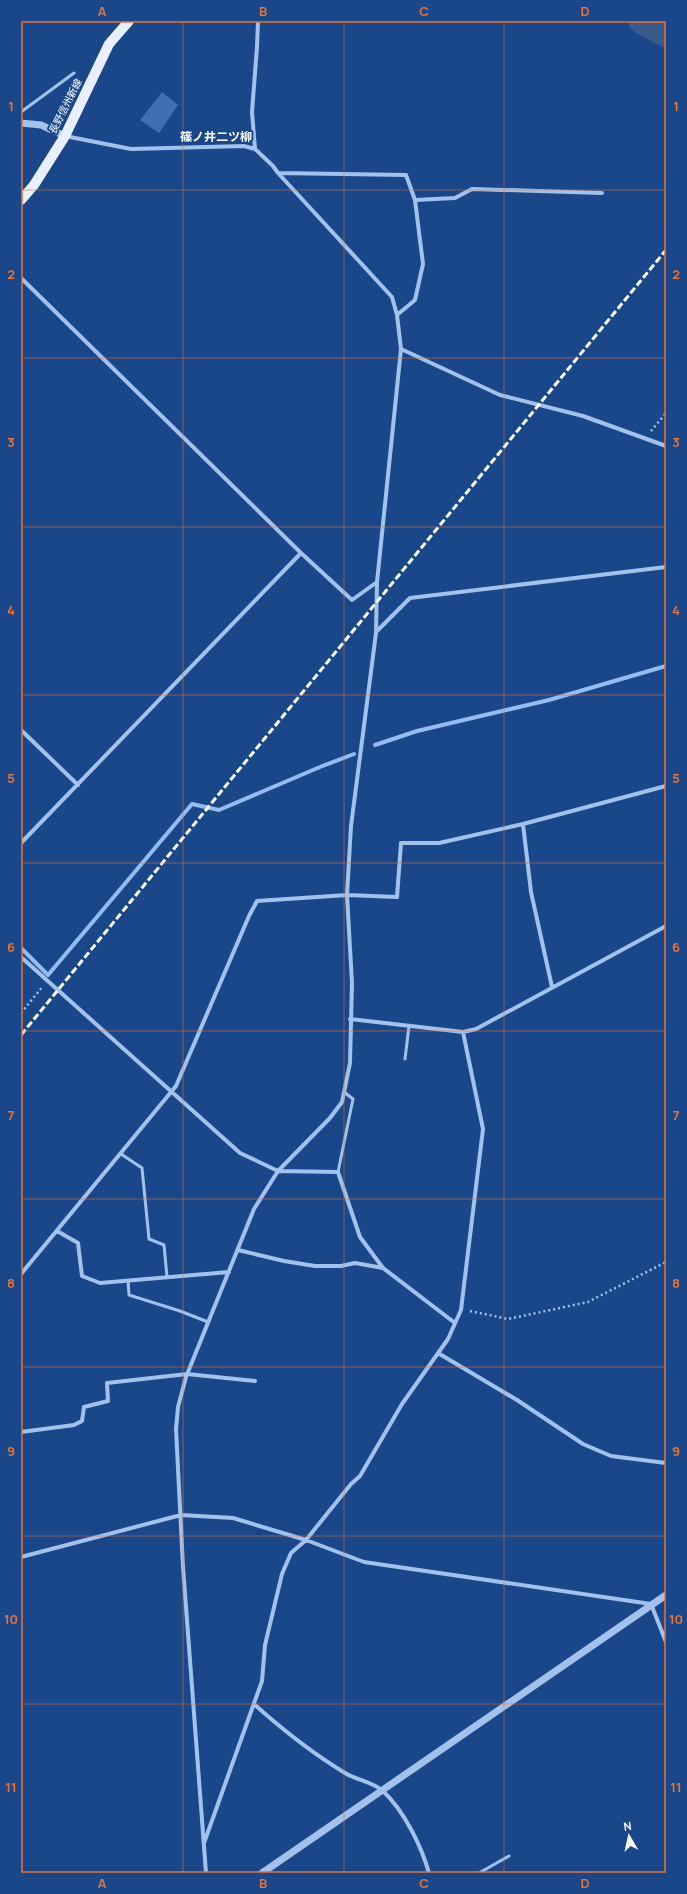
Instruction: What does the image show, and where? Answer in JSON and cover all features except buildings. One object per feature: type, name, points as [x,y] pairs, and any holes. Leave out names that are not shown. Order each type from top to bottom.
[{"type":"main road","name":"長野信州新線","points":[[21,200],[34,185],[65,136],[109,44],[129,21]]},
{"type":"street","points":[[255,149],[252,112],[258,21]]},
{"type":"street","points":[[21,123],[41,125],[65,136],[131,149],[206,145],[244,146],[255,149],[273,166],[392,297],[398,315],[401,349],[377,582],[376,633],[351,826],[347,895],[352,983],[350,1063],[342,1102],[330,1118],[278,1171],[254,1209],[188,1374],[178,1408],[176,1429],[183,1567],[206,1873]]},
{"type":"street","points":[[278,173],[406,175],[415,200],[423,264],[415,300],[398,315]]},
{"type":"street","points":[[415,200],[455,198],[472,189],[602,193]]},
{"type":"street","points":[[21,278],[301,553],[352,600],[377,582]]},
{"type":"street","points":[[401,349],[500,395],[583,416],[666,446]]},
{"type":"street","points":[[21,844],[301,553]]},
{"type":"street","points":[[376,633],[410,598],[666,567]]},
{"type":"street","points":[[21,730],[78,784]]},
{"type":"street","points":[[21,1274],[176,1086],[249,916],[257,901],[347,895],[397,897],[401,843],[439,843],[522,824],[666,786]]},
{"type":"street","points":[[522,824],[531,892],[552,988]]},
{"type":"street","points":[[350,1019],[464,1032],[476,1029],[666,926]]},
{"type":"street","points":[[21,957],[171,1093],[240,1153],[278,1171],[338,1172],[360,1237],[382,1268],[455,1323]]},
{"type":"street","points":[[203,1845],[255,1705],[262,1681],[265,1645],[282,1574],[291,1553],[306,1540],[360,1476],[402,1404],[448,1339],[461,1310],[483,1129],[464,1032]]},
{"type":"street","points":[[56,1231],[78,1244],[82,1276],[100,1283],[229,1272]]},
{"type":"street","points":[[238,1250],[284,1261],[315,1266],[341,1266],[355,1263],[382,1268]]},
{"type":"street","points":[[438,1353],[517,1400],[583,1444],[611,1456],[666,1463]]},
{"type":"street","points":[[21,1432],[74,1425],[82,1420],[84,1407],[108,1401],[107,1383],[188,1374],[255,1381]]},
{"type":"street","points":[[21,1557],[181,1515],[233,1518],[306,1540],[364,1562],[651,1604]]},
{"type":"street","points":[[262,1873],[666,1595]]},
{"type":"street","points":[[651,1604],[666,1642]]},
{"type":"street","points":[[255,1705],[303,1746],[346,1774],[382,1791],[410,1827],[429,1873]]},
{"type":"lane","points":[[21,112],[74,73]]},
{"type":"lane","points":[[405,1059],[409,1026]]},
{"type":"lane","points":[[338,1172],[353,1098],[344,1092]]},
{"type":"lane","points":[[121,1154],[142,1168],[149,1239],[164,1245],[167,1277]]},
{"type":"lane","points":[[128,1280],[129,1295],[180,1311],[208,1322]]},
{"type":"lane","points":[[478,1873],[509,1856]]},
{"type":"path","points":[[646,438],[666,413]]},
{"type":"path","points":[[21,1013],[47,981]]},
{"type":"path","points":[[461,1310],[508,1319],[588,1302],[666,1262]]},
{"type":"waterway","points":[[641,21],[666,35]]},
{"type":"waterway","points":[[375,745],[417,731],[549,700],[666,666]]},
{"type":"waterway","points":[[21,948],[48,975],[192,804],[219,810],[354,754]]},
{"type":"railway","points":[[21,1035],[666,250]]},
{"type":"district","name":"篠ノ井二ツ柳","points":[[216,137]]}]
